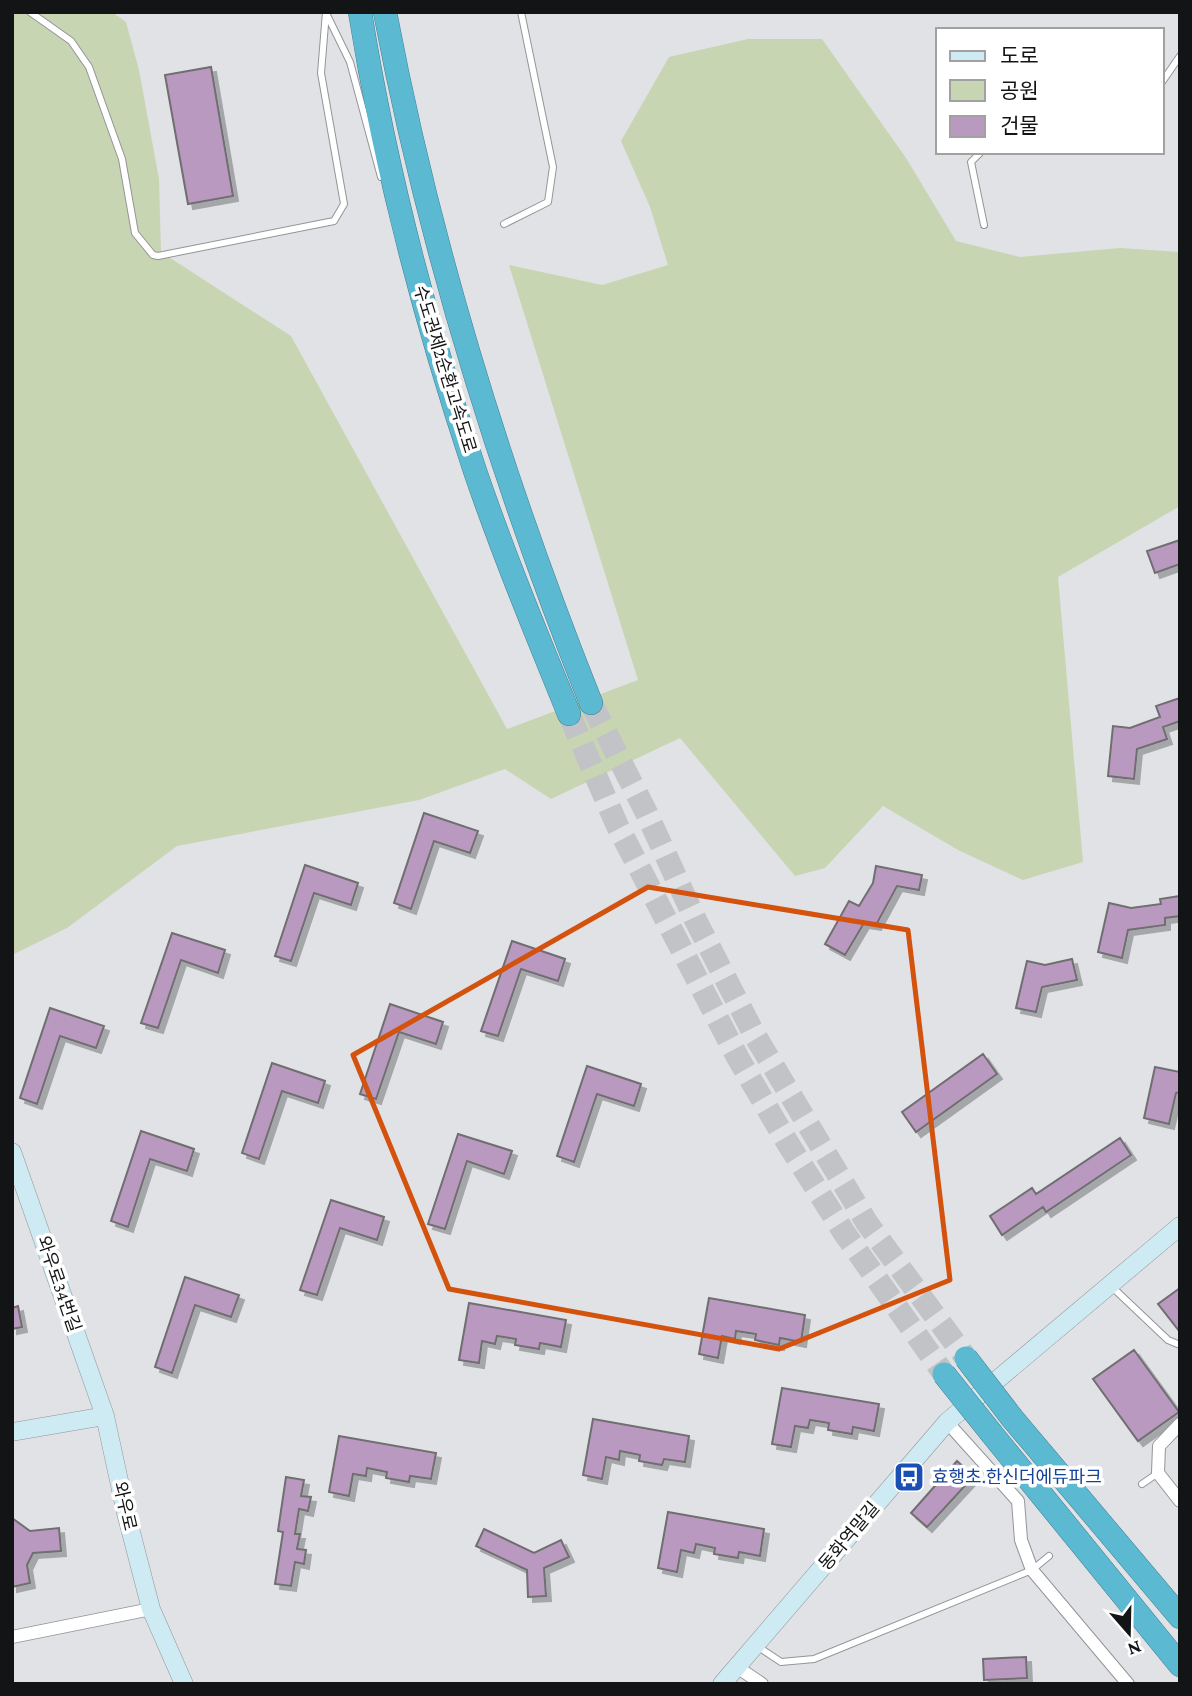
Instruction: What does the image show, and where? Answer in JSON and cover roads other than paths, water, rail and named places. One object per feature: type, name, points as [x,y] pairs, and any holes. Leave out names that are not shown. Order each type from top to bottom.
[{"type":"highway","name":"수도권제2순환고속도로","points":[[360,12],[379,119],[412,258],[446,382],[507,559],[569,714]]},
{"type":"highway","name":"수도권제2순환고속도로","points":[[384,12],[421,177],[453,301],[535,559],[591,703]]},
{"type":"highway","points":[[965,1358],[1012,1418],[1180,1617]]},
{"type":"highway","points":[[944,1374],[1180,1665]]},
{"type":"street","name":"와우로34번길","points":[[12,1152],[105,1416]]},
{"type":"street","name":"동화역말길","points":[[722,1684],[947,1422],[1180,1227]]},
{"type":"street","points":[[12,1432],[105,1416]]},
{"type":"street","name":"와우로","points":[[105,1416],[126,1514],[151,1609],[184,1684]]},
{"type":"street","points":[[947,1422],[1018,1501],[1021,1540],[1032,1570],[1128,1684]]},
{"type":"street","points":[[1180,1424],[1159,1446],[1158,1473],[1180,1501]]},
{"type":"street","points":[[12,1637],[151,1609]]},
{"type":"street","points":[[737,1667],[762,1684]]},
{"type":"lane","points":[[30,12],[71,41],[89,67],[122,159],[135,233],[153,255],[158,256],[334,221],[344,204],[321,73],[326,13]]},
{"type":"lane","points":[[504,224],[548,202],[553,167],[521,12]]},
{"type":"lane","points":[[326,13],[350,62],[384,189]]},
{"type":"lane","points":[[1164,79],[1180,56]]},
{"type":"lane","points":[[979,154],[971,162],[984,225]]},
{"type":"lane","points":[[396,226],[412,258]]},
{"type":"lane","points":[[1110,1285],[1168,1340],[1180,1345]]},
{"type":"lane","points":[[1142,1484],[1158,1473]]},
{"type":"lane","points":[[756,1645],[781,1662],[814,1659],[1032,1570],[1049,1556]]},
{"type":"tunnel","points":[[591,703],[646,812],[695,919],[754,1034],[867,1223],[966,1358]]},
{"type":"tunnel","points":[[569,714],[617,825],[738,1058],[845,1234],[944,1374]]},
{"type":"place","name":"효행초.한신더에듀파크","points":[[909,1477]]}]
